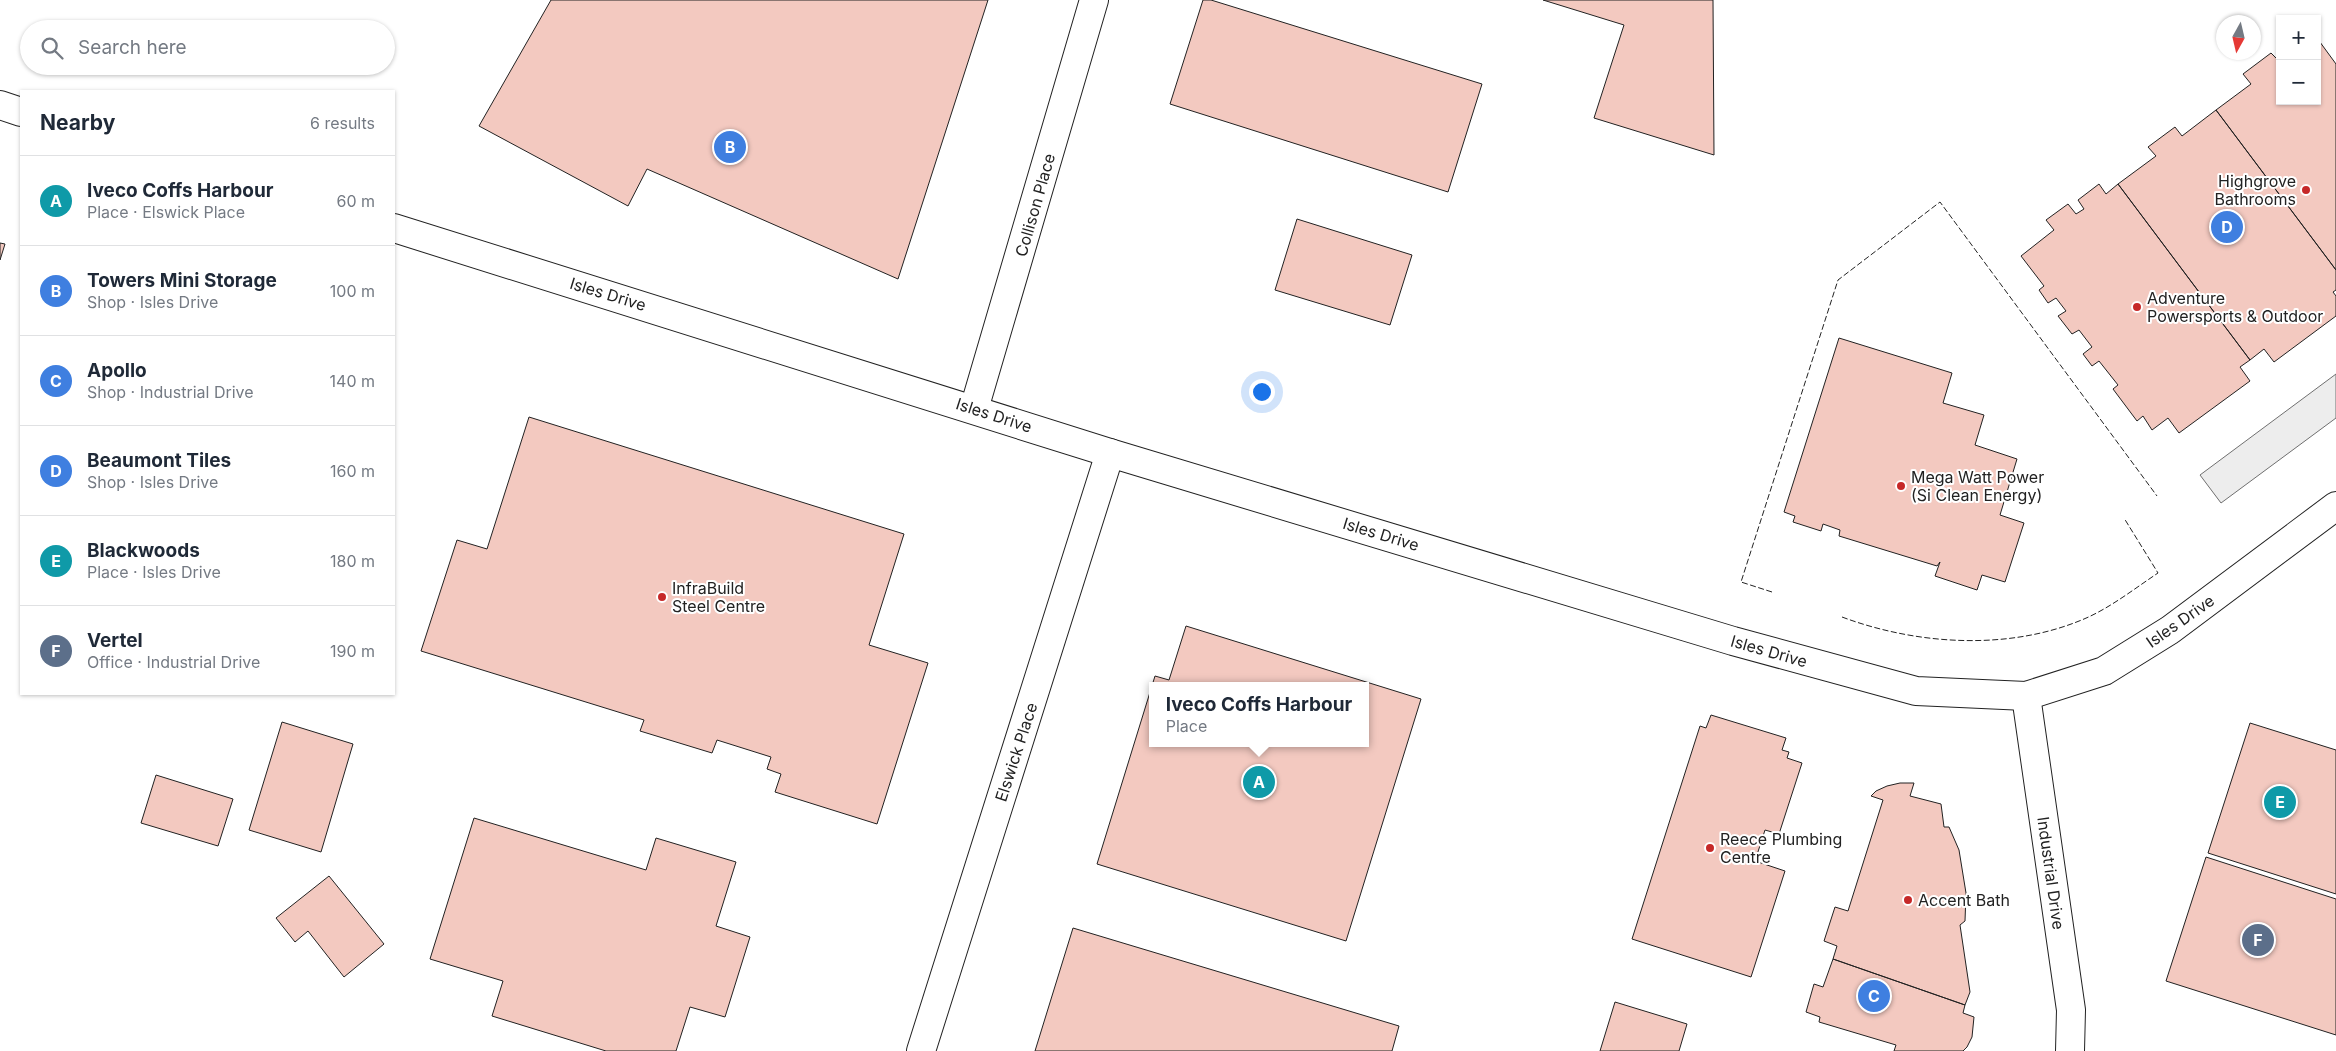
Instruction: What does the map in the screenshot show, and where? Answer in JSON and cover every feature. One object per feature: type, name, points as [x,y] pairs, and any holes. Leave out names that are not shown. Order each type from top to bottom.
[{"type":"street","name":"Collison Place","points":[[974,408],[1094,0]]},
{"type":"street","points":[[0,105],[20,112]]},
{"type":"street","name":"Isles Drive","points":[[395,228],[974,408],[1110,453],[1733,641],[1916,691],[2026,696],[2104,671],[2170,630],[2336,506]]},
{"type":"street","name":"Elswick Place","points":[[921,1051],[1110,453]]},
{"type":"street","name":"Industrial Drive","points":[[2026,696],[2071,1010],[2070,1051]]},
{"type":"shaded area","points":[[2336,374],[2336,418],[2221,503],[2200,475]]},
{"type":"building","points":[[551,0],[988,0],[898,279],[647,169],[628,206],[479,126]]},
{"type":"building","points":[[1203,0],[1211,0],[1482,84],[1448,192],[1170,104]]},
{"type":"building","points":[[1543,0],[1713,0],[1714,155],[1594,118],[1624,25]]},
{"type":"building","name":"Highgrove Bathrooms","points":[[2321,43],[2336,64],[2336,270],[2216,110],[2251,84],[2243,74],[2271,53],[2276,58],[2276,105],[2321,105]]},
{"type":"building","points":[[2216,110],[2336,270],[2336,290],[2333,292],[2336,296],[2336,316],[2274,362],[2264,349],[2250,360],[2118,184],[2156,156],[2148,147],[2175,127],[2182,136]]},
{"type":"building","name":"Adventure Powersports & Outdoor","points":[[2099,184],[2106,194],[2118,184],[2250,360],[2240,367],[2250,381],[2179,433],[2168,418],[2152,430],[2143,416],[2137,421],[2113,389],[2118,385],[2099,361],[2092,366],[2083,354],[2092,347],[2079,330],[2072,334],[2058,316],[2066,311],[2056,298],[2048,303],[2039,290],[2044,286],[2021,256],[2054,230],[2046,220],[2068,204],[2076,214],[2084,209],[2078,200]]},
{"type":"building","points":[[1297,219],[1412,255],[1390,325],[1275,290]]},
{"type":"building","points":[[0,243],[5,244],[0,260]]},
{"type":"building","name":"Mega Watt Power (Si Clean Energy)","points":[[1839,338],[1952,373],[1943,403],[1984,415],[1975,445],[2017,459],[2000,515],[2024,523],[2005,582],[1982,575],[1977,590],[1935,576],[1940,562],[1937,566],[1839,536],[1840,530],[1823,524],[1821,531],[1793,522],[1795,516],[1784,512]]},
{"type":"building","name":"InfraBuild Steel Centre","points":[[529,417],[904,534],[869,645],[928,663],[877,824],[775,792],[781,774],[767,769],[771,757],[717,740],[712,753],[640,731],[644,720],[421,651],[457,540],[487,549]]},
{"type":"building","points":[[1186,626],[1366,682],[1153,682],[1155,676],[1169,680]]},
{"type":"building","points":[[1369,683],[1421,699],[1346,941],[1097,864],[1149,695],[1149,747],[1369,747]]},
{"type":"building","name":"Reece Plumbing Centre","points":[[1711,715],[1786,738],[1782,750],[1789,752],[1787,758],[1802,763],[1779,834],[1765,830],[1755,861],[1785,871],[1751,977],[1632,939],[1700,726],[1706,728]]},
{"type":"building","points":[[282,722],[353,744],[321,852],[249,830]]},
{"type":"building","points":[[2250,723],[2336,750],[2336,894],[2208,853]]},
{"type":"building","points":[[156,775],[233,799],[218,846],[141,823]]},
{"type":"building","name":"Accent Bath","points":[[1900,783],[1914,783],[1910,796],[1941,804],[1944,827],[1949,827],[1959,850],[1966,893],[1965,921],[1960,925],[1970,992],[1965,1005],[1833,959],[1837,946],[1824,941],[1835,907],[1848,911],[1883,800],[1871,796],[1876,791],[1887,786]]},
{"type":"building","points":[[474,818],[646,870],[656,838],[736,862],[716,926],[750,937],[725,1017],[690,1007],[676,1051],[606,1051],[492,1016],[503,981],[430,959]]},
{"type":"building","points":[[2206,857],[2336,899],[2336,1035],[2166,981]]},
{"type":"building","points":[[329,876],[384,944],[344,977],[308,931],[295,942],[276,918]]},
{"type":"building","points":[[1073,928],[1399,1026],[1392,1051],[1035,1051]]},
{"type":"building","points":[[1833,959],[1965,1005],[1963,1013],[1974,1017],[1972,1037],[1967,1047],[1963,1051],[1894,1051],[1896,1045],[1819,1022],[1820,1017],[1806,1012],[1814,984],[1823,987]]},
{"type":"building","points":[[1615,1002],[1687,1024],[1679,1051],[1600,1051]]},
{"type":"fence","points":[[1772,592],[1741,582],[1838,280],[1940,202],[2157,496]]},
{"type":"fence","points":[[1842,617],[1901,634],[1963,640],[1994,640],[2025,636],[2055,629],[2084,619],[2122,598],[2158,573],[2124,518]]},
{"type":"place","name":"Towers Mini Storage","points":[[730,147]]},
{"type":"place","name":"Highgrove Bathrooms","points":[[2306,190]]},
{"type":"place","name":"Beaumont Tiles","points":[[2227,227]]},
{"type":"place","name":"Adventure Powersports & Outdoor","points":[[2137,307]]},
{"type":"place","name":"Mega Watt Power (Si Clean Energy)","points":[[1901,486]]},
{"type":"place","name":"InfraBuild Steel Centre","points":[[662,597]]},
{"type":"place","name":"Iveco Coffs Harbour","points":[[1259,782]]},
{"type":"place","name":"Blackwoods","points":[[2280,802]]},
{"type":"place","name":"Reece Plumbing Centre","points":[[1710,848]]},
{"type":"place","name":"Accent Bath","points":[[1908,900]]},
{"type":"place","name":"Vertel","points":[[2258,940]]},
{"type":"place","name":"Apollo","points":[[1874,996]]}]
